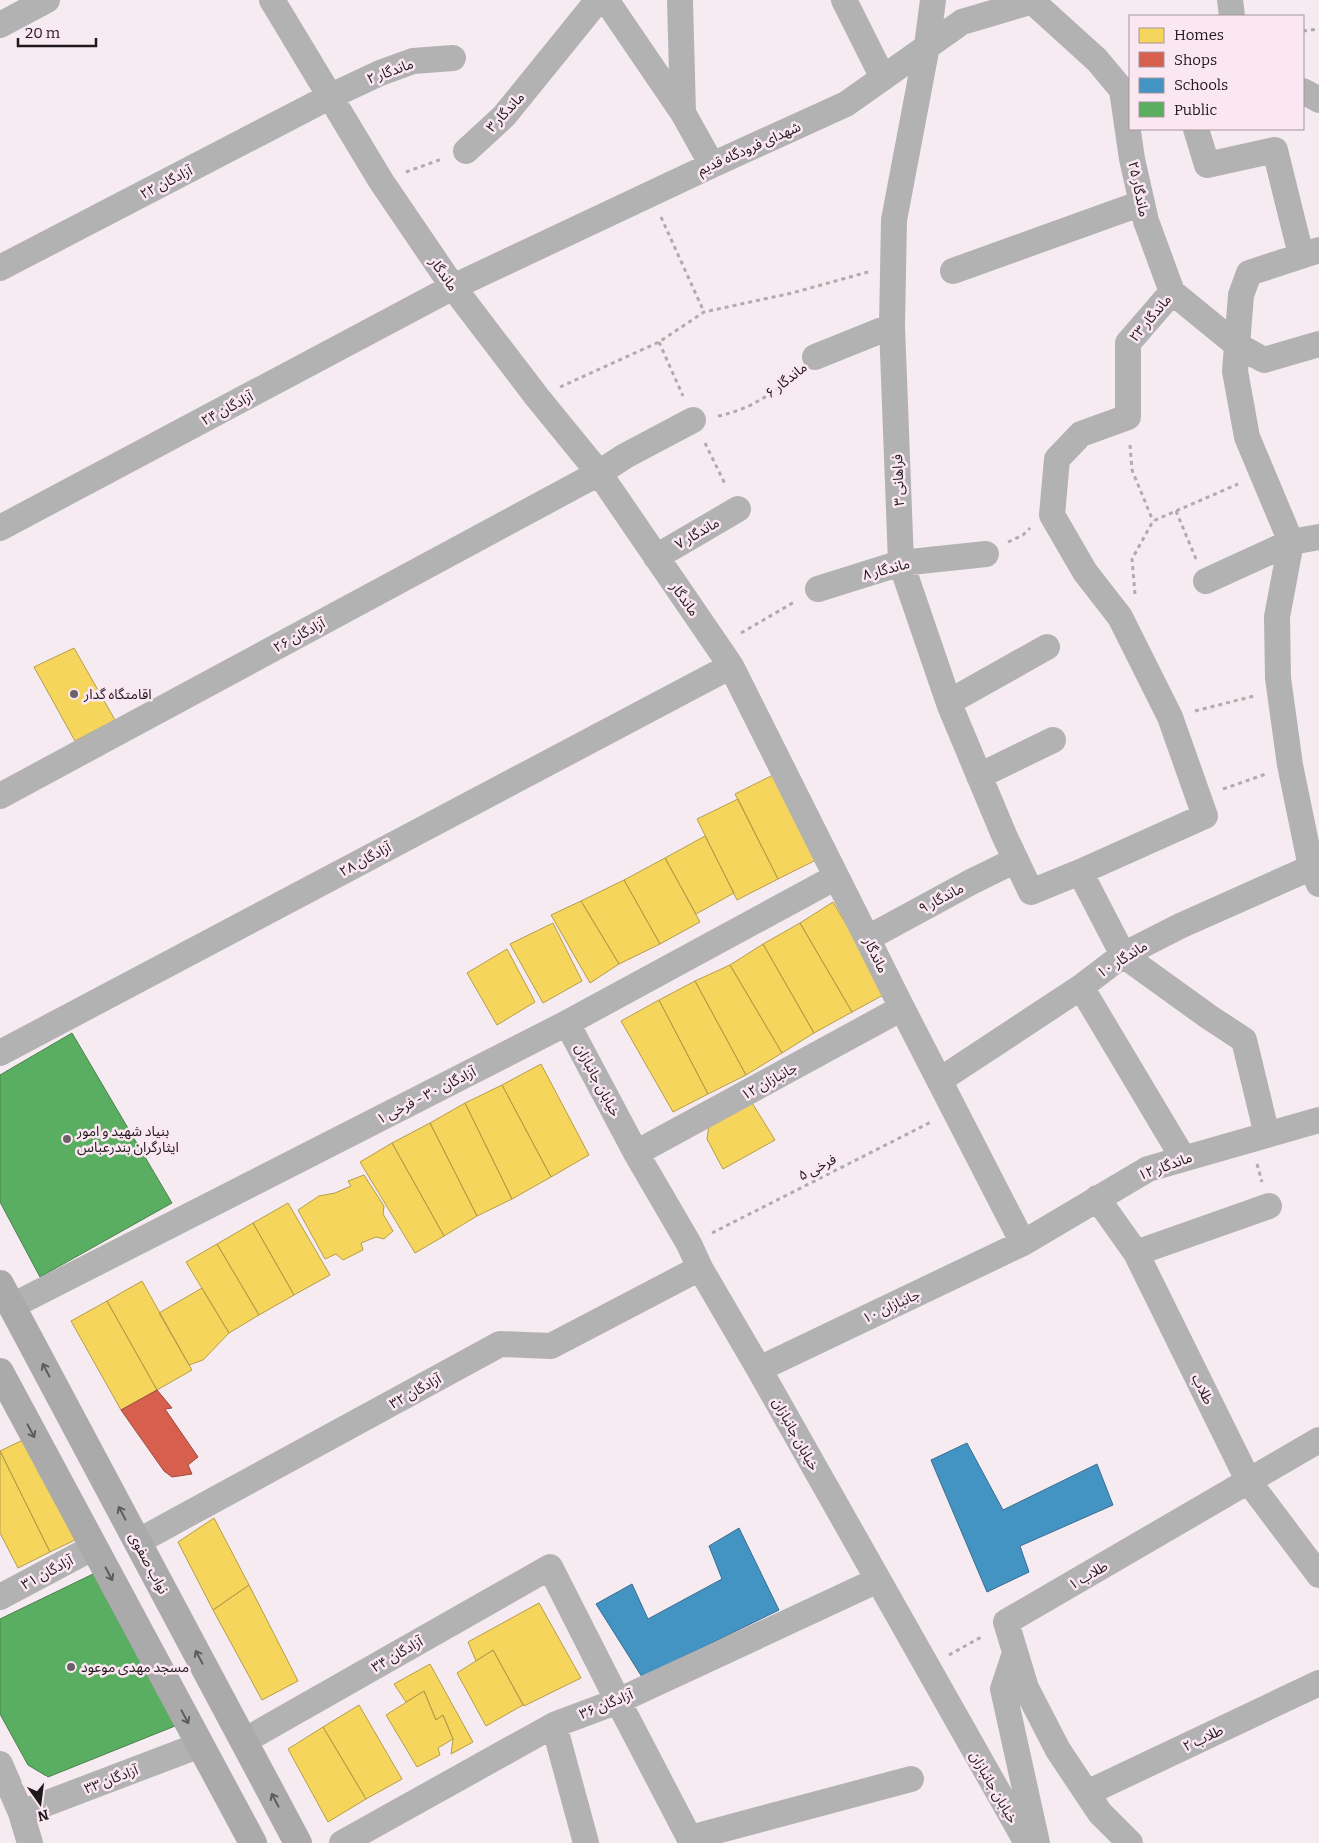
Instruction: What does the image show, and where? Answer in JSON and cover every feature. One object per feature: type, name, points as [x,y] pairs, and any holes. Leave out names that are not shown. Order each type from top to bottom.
[{"type":"main road","name":"نواب صفوی","points":[[6,1295],[298,1843]]},
{"type":"main road","points":[[0,1372],[253,1843]]},
{"type":"street","points":[[0,25],[47,0]]},
{"type":"street","name":"ماندگار","points":[[272,0],[381,181],[453,287],[537,397],[599,473],[725,656],[902,1008],[1023,1243]]},
{"type":"street","name":"ماندگار ۳","points":[[466,151],[504,116],[598,0]]},
{"type":"street","points":[[606,0],[683,113],[712,165]]},
{"type":"street","points":[[680,0],[683,113]]},
{"type":"street","points":[[844,0],[883,78]]},
{"type":"street","name":"فراهانی ۳","points":[[933,0],[927,46],[894,220],[892,326],[901,563],[949,702],[979,776],[1031,892],[1080,872]]},
{"type":"street","points":[[1034,0],[1126,90]]},
{"type":"street","name":"شهدای فرودگاه قدیم","points":[[453,287],[846,104],[962,22],[1034,0]]},
{"type":"street","points":[[1230,0],[1232,15]]},
{"type":"street","name":"ماندگار ۲","points":[[331,96],[380,73],[413,61],[453,58]]},
{"type":"street","name":"ماندگار ۲۵","points":[[1126,90],[1129,124]]},
{"type":"street","points":[[1304,92],[1319,100]]},
{"type":"street","name":"آزادگان ۲۲","points":[[0,268],[331,96]]},
{"type":"street","name":"ماندگار ۲۵","points":[[1129,130],[1132,159],[1146,221],[1172,292]]},
{"type":"street","points":[[1196,130],[1207,164],[1275,150],[1310,253],[1249,273],[1242,295],[1235,371],[1248,438],[1291,542],[1276,617],[1280,690],[1290,765],[1316,872]]},
{"type":"street","points":[[953,271],[1142,203]]},
{"type":"street","name":"آزادگان ۲۴","points":[[0,528],[453,287]]},
{"type":"street","name":"ماندگار ۲۳","points":[[1128,417],[1128,343],[1172,292],[1237,345],[1264,360],[1319,344]]},
{"type":"street","name":"ماندگار ۶","points":[[815,357],[892,326]]},
{"type":"street","points":[[1128,417],[1081,434],[1057,459],[1052,515],[1085,572],[1120,618],[1170,717],[1205,816],[1080,872],[1123,955],[1244,1040],[1259,1137]]},
{"type":"street","points":[[599,473],[625,456],[693,420]]},
{"type":"street","name":"آزادگان ۲۶","points":[[0,796],[599,473]]},
{"type":"street","name":"ماندگار ۷","points":[[656,557],[738,509]]},
{"type":"street","points":[[1206,581],[1291,542],[1319,537]]},
{"type":"street","name":"ماندگار ۸","points":[[818,590],[901,563],[986,554]]},
{"type":"street","points":[[949,702],[1047,647]]},
{"type":"street","name":"آزادگان ۲۸","points":[[0,1053],[725,656]]},
{"type":"street","points":[[979,776],[1053,740]]},
{"type":"street","name":"ماندگار ۹","points":[[868,938],[971,882],[1016,860]]},
{"type":"street","name":"ماندگار ۱۰","points":[[940,1080],[1080,987],[1123,955],[1180,926],[1316,872]]},
{"type":"street","name":"آزادگان ۳۰ - فرخی ۱","points":[[6,1295],[567,1023],[836,877]]},
{"type":"street","points":[[1080,987],[1183,1158]]},
{"type":"street","name":"جانبازان ۱۲","points":[[636,1153],[902,1008]]},
{"type":"street","name":"خیابان جانبازان","points":[[567,1023],[636,1153],[689,1244],[700,1268],[1027,1843]]},
{"type":"street","name":"ماندگار ۱۲","points":[[1023,1243],[1148,1169],[1319,1120]]},
{"type":"street","name":"طلاب","points":[[1097,1198],[1136,1253],[1249,1482],[1319,1575]]},
{"type":"street","points":[[1136,1253],[1269,1206]]},
{"type":"street","name":"جانبازان ۱۰","points":[[759,1369],[1023,1243]]},
{"type":"street","name":"آزادگان ۳۲","points":[[138,1542],[500,1344],[551,1346],[700,1268]]},
{"type":"street","name":"طلاب ۱","points":[[1006,1622],[1319,1440]]},
{"type":"street","name":"آزادگان ۳۱","points":[[0,1597],[94,1547]]},
{"type":"street","name":"آزادگان ۳۴","points":[[244,1741],[550,1567],[618,1701]]},
{"type":"street","name":"آزادگان ۳۶","points":[[342,1843],[554,1725],[618,1701],[878,1580]]},
{"type":"street","points":[[1006,1622],[1026,1688],[1058,1750],[1100,1813],[1130,1843]]},
{"type":"street","points":[[1015,1653],[1003,1689],[1037,1843]]},
{"type":"street","name":"طلاب ۲","points":[[1087,1793],[1319,1683]]},
{"type":"street","points":[[618,1701],[691,1840],[911,1779]]},
{"type":"street","points":[[554,1725],[586,1843]]},
{"type":"street","name":"آزادگان ۳۳","points":[[21,1813],[200,1745]]},
{"type":"street","points":[[3,1780],[21,1813],[30,1843]]},
{"type":"path","points":[[1304,31],[1319,29]]},
{"type":"path","points":[[381,181],[466,151]]},
{"type":"path","points":[[650,194],[704,312]]},
{"type":"path","points":[[537,397],[658,342],[704,312],[792,293],[893,265]]},
{"type":"path","name":"ماندگار ۶","points":[[693,420],[732,413],[769,396],[815,357]]},
{"type":"path","points":[[1128,417],[1132,470],[1153,521]]},
{"type":"path","points":[[1120,618],[1135,594],[1132,559],[1153,521],[1263,473]]},
{"type":"path","points":[[986,554],[1023,535],[1053,504]]},
{"type":"path","points":[[1176,511],[1206,581]]},
{"type":"path","points":[[725,656],[818,590]]},
{"type":"path","points":[[1170,717],[1280,690]]},
{"type":"path","points":[[1199,798],[1290,765]]},
{"type":"path","name":"فرخی ۵","points":[[689,1244],[955,1110]]},
{"type":"path","points":[[1259,1137],[1269,1206]]},
{"type":"path","points":[[927,1668],[1006,1622]]},
{"type":"building: Homes","name":"اقامتگاه گدار","points":[[74,648],[115,720],[75,741],[34,667]]},
{"type":"building: Homes","points":[[777,773],[820,858],[778,879],[735,794]]},
{"type":"building: Homes","points":[[738,799],[778,879],[737,900],[697,819]]},
{"type":"building: Homes","points":[[705,836],[734,893],[696,914],[665,858]]},
{"type":"building: Homes","points":[[665,858],[700,922],[660,944],[624,880]]},
{"type":"building: Homes","points":[[624,880],[660,944],[619,964],[581,901]]},
{"type":"building: Homes","points":[[581,901],[619,964],[590,983],[551,915]]},
{"type":"building: Homes","points":[[833,902],[887,993],[852,1012],[800,923]]},
{"type":"building: Homes","points":[[553,923],[582,981],[543,1003],[510,944]]},
{"type":"building: Homes","points":[[800,923],[852,1012],[814,1033],[763,944]]},
{"type":"building: Homes","points":[[763,944],[814,1033],[782,1053],[730,965]]},
{"type":"building: Homes","points":[[507,949],[535,1002],[497,1025],[467,973]]},
{"type":"building: Homes","points":[[730,965],[782,1053],[746,1075],[695,981]]},
{"type":"building: Homes","points":[[695,981],[746,1075],[708,1094],[659,1000]]},
{"type":"building: Homes","points":[[659,1000],[708,1094],[673,1112],[621,1021]]},
{"type":"building: Homes","points":[[541,1064],[589,1155],[551,1177],[502,1085]]},
{"type":"building: Homes","points":[[502,1085],[551,1177],[512,1199],[465,1103]]},
{"type":"building: Homes","points":[[749,1098],[775,1140],[723,1169],[707,1139],[710,1118]]},
{"type":"building: Homes","points":[[465,1103],[512,1199],[477,1216],[430,1123]]},
{"type":"building: Homes","points":[[430,1123],[477,1216],[444,1236],[392,1143]]},
{"type":"building: Homes","points":[[392,1143],[444,1236],[415,1253],[360,1162]]},
{"type":"building: Homes","points":[[364,1175],[384,1206],[383,1214],[393,1231],[384,1239],[376,1237],[361,1243],[363,1250],[343,1260],[336,1254],[325,1259],[298,1210],[319,1196],[335,1193],[351,1186],[348,1181]]},
{"type":"building: Homes","points":[[288,1203],[330,1275],[294,1295],[253,1223]]},
{"type":"building: Homes","points":[[253,1223],[294,1295],[259,1315],[217,1244]]},
{"type":"building: Homes","points":[[217,1244],[259,1315],[229,1333],[186,1262]]},
{"type":"building: Homes","points":[[142,1281],[192,1370],[157,1390],[107,1301]]},
{"type":"building: Homes","points":[[202,1288],[229,1333],[203,1360],[189,1365],[159,1313]]},
{"type":"building: Homes","points":[[107,1301],[157,1390],[121,1410],[71,1321]]},
{"type":"building: Homes","points":[[25,1439],[75,1540],[50,1552],[0,1451]]},
{"type":"building: Homes","points":[[0,1451],[50,1552],[18,1568],[0,1533]]},
{"type":"building: Homes","points":[[214,1518],[249,1585],[213,1610],[178,1542]]},
{"type":"building: Homes","points":[[249,1585],[298,1681],[262,1700],[213,1610]]},
{"type":"building: Homes","points":[[539,1603],[581,1678],[524,1706],[493,1650],[476,1661],[468,1642]]},
{"type":"building: Homes","points":[[493,1650],[523,1705],[486,1726],[457,1673]]},
{"type":"building: Homes","points":[[430,1664],[473,1742],[451,1754],[453,1739],[443,1715],[436,1720],[424,1691],[406,1702],[394,1684]]},
{"type":"building: Homes","points":[[424,1691],[436,1720],[443,1715],[453,1739],[438,1748],[440,1755],[417,1767],[386,1715]]},
{"type":"building: Homes","points":[[359,1705],[402,1779],[366,1799],[323,1727]]},
{"type":"building: Homes","points":[[323,1727],[366,1799],[328,1822],[288,1749]]},
{"type":"building: Shops","points":[[157,1390],[172,1408],[165,1409],[198,1457],[188,1465],[192,1474],[172,1477],[164,1471],[121,1410]]},
{"type":"building: Schools","points":[[967,1443],[1003,1510],[1097,1464],[1113,1505],[1020,1546],[1029,1572],[987,1592],[931,1460]]},
{"type":"building: Schools","points":[[739,1528],[779,1610],[642,1677],[596,1604],[632,1584],[648,1619],[722,1579],[709,1546]]},
{"type":"building: Public","name":"بنیاد شهید و امور ایثارگران بندرعباس","points":[[72,1033],[172,1203],[40,1277],[0,1202],[0,1075]]},
{"type":"building: Public","name":"مسجد مهدی موعود","points":[[93,1574],[175,1726],[48,1777],[28,1765],[0,1714],[0,1619]]},
{"type":"place","name":"اقامتگاه گدار","points":[[74,694]]},
{"type":"place","name":"بنیاد شهید و امور ایثارگران بندرعباس","points":[[67,1139]]},
{"type":"place","name":"مسجد مهدی موعود","points":[[71,1667]]}]
